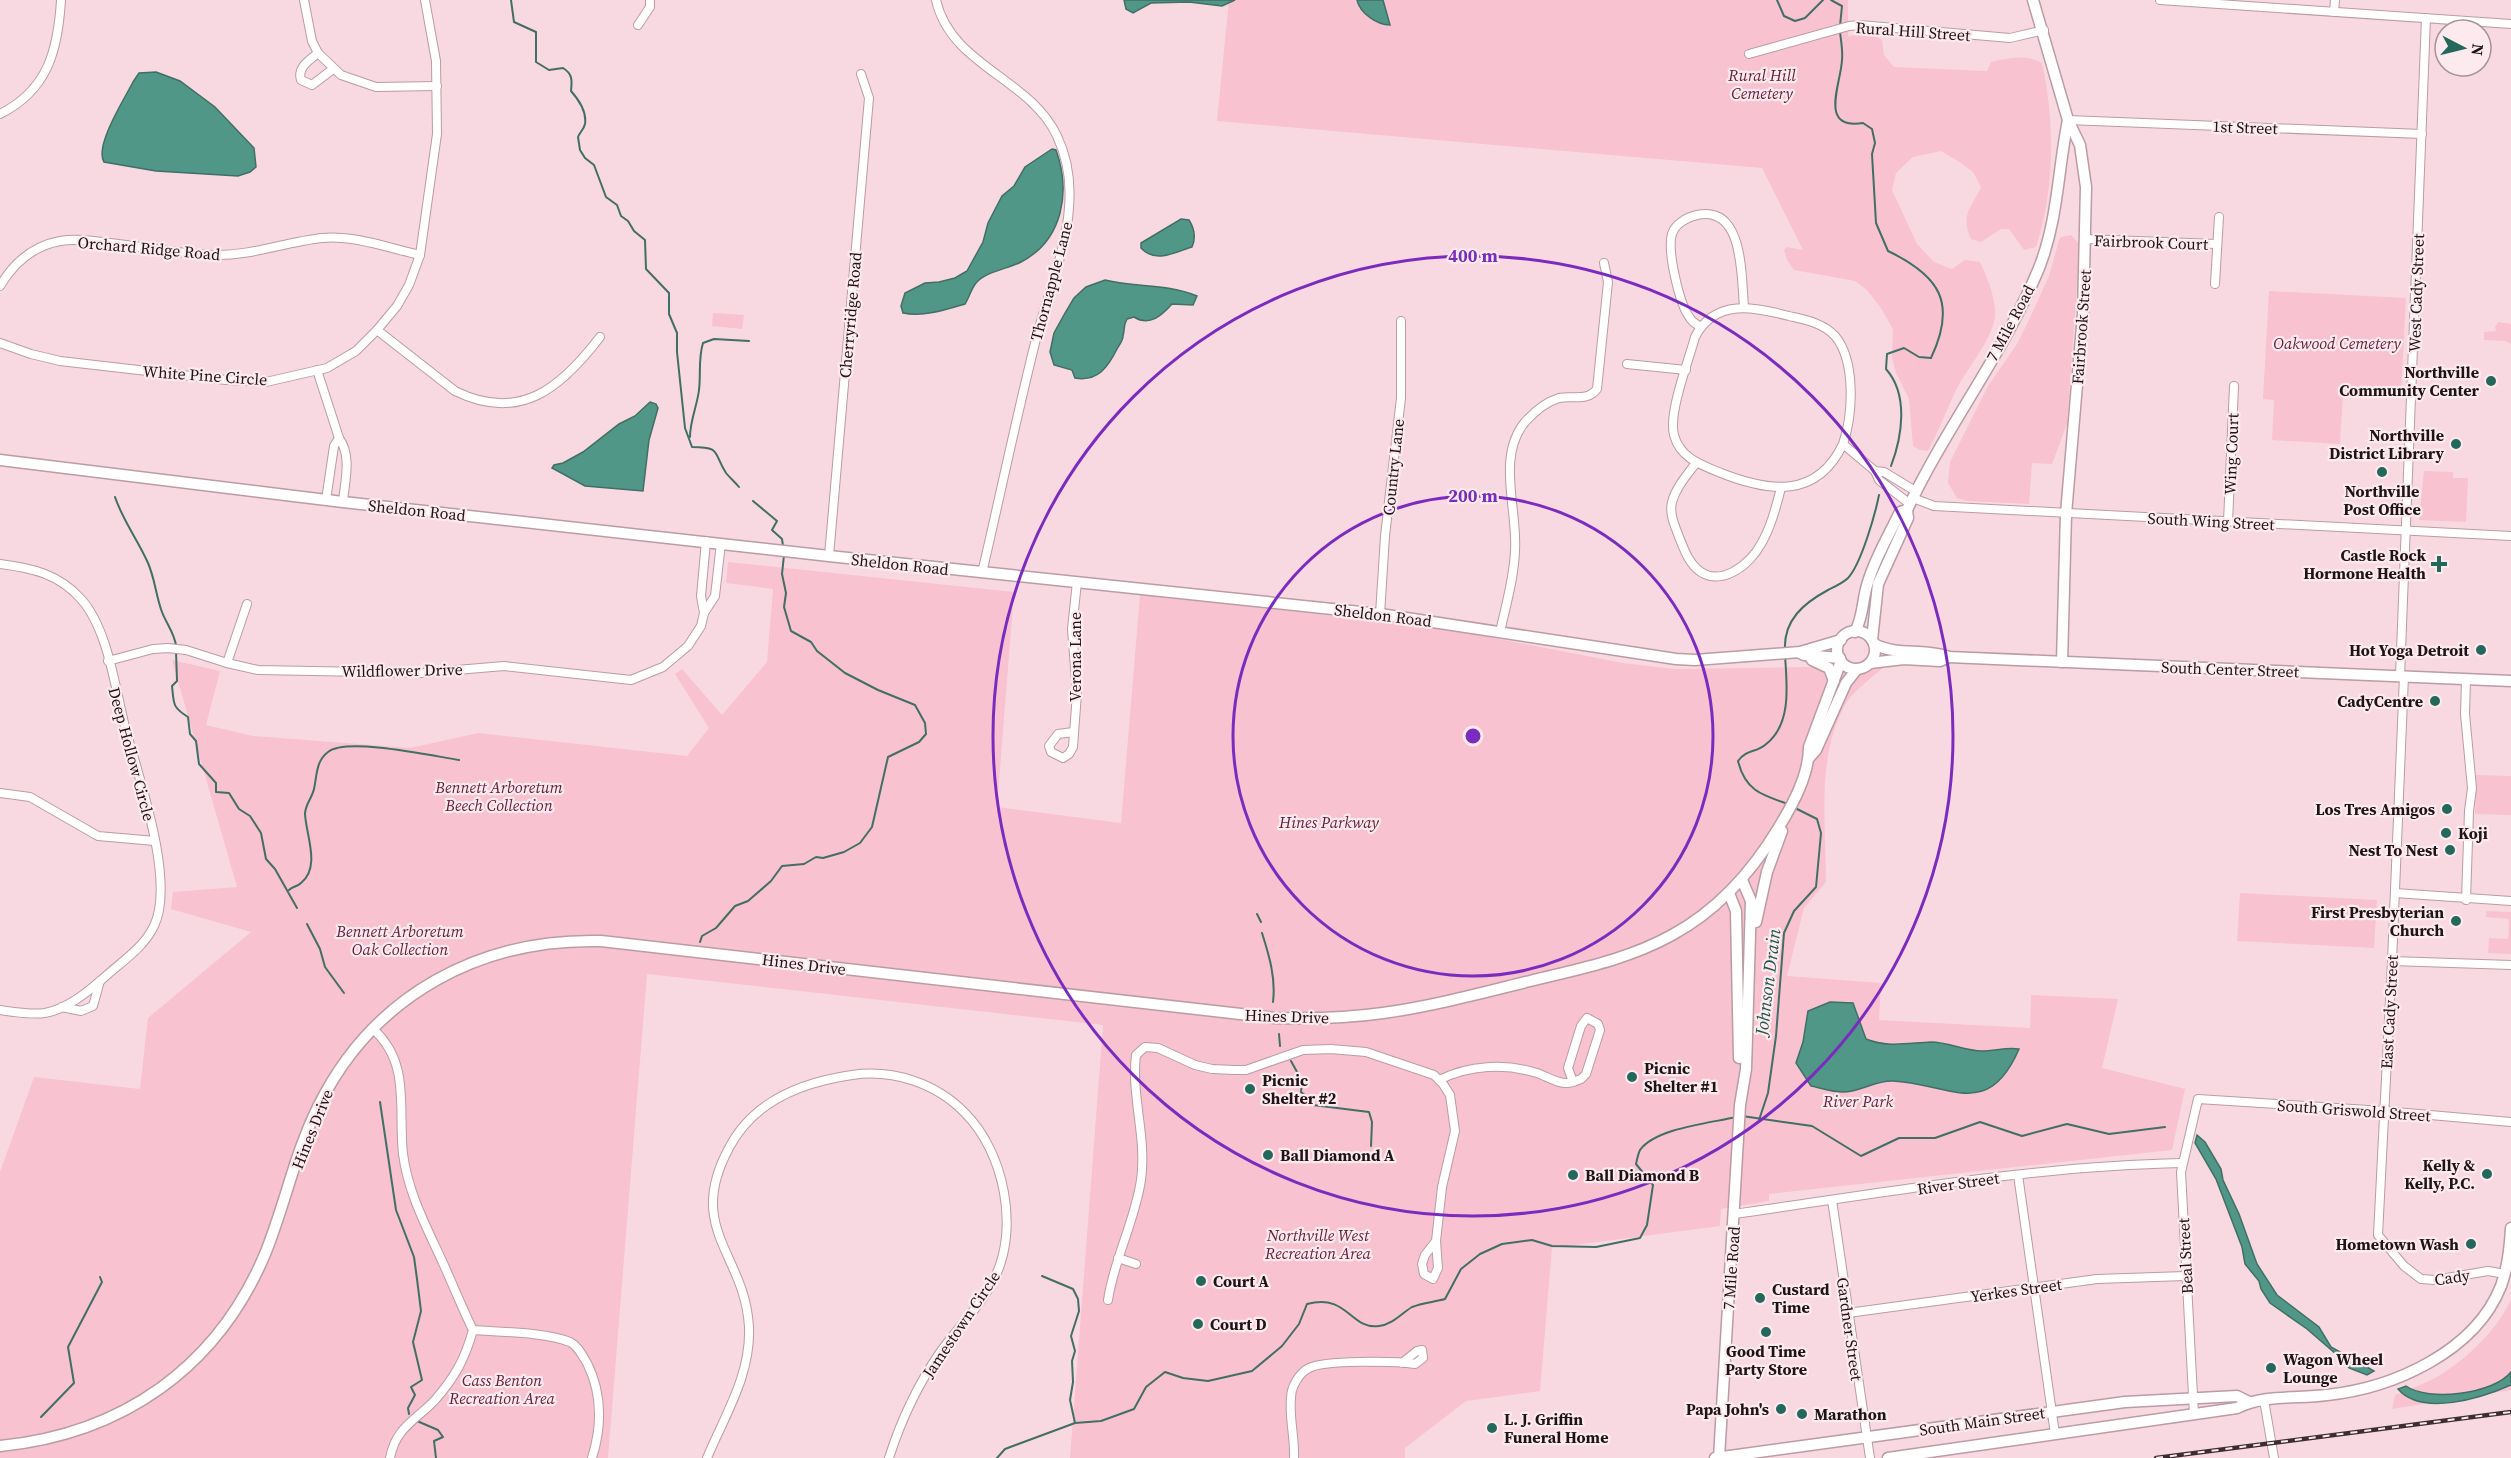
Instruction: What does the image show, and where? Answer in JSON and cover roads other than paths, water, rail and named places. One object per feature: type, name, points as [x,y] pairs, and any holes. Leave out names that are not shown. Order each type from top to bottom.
[{"type":"street","points":[[0,114],[28,94],[46,71],[59,35],[61,0]]},
{"type":"street","points":[[304,0],[312,41],[318,53],[341,75],[376,87],[437,86]]},
{"type":"street","name":"White Pine Circle","points":[[0,343],[60,361],[248,382],[285,379],[327,368],[356,351],[397,306],[409,285],[420,255],[437,134],[436,61],[425,0]]},
{"type":"street","points":[[638,25],[650,7],[650,0]]},
{"type":"street","name":"Thornapple Lane","points":[[936,0],[942,20],[955,40],[988,69],[1034,103],[1050,123],[1064,155],[1069,184],[1068,219],[1035,343],[982,573]]},
{"type":"street","name":"Fairbrook Street","points":[[2033,0],[2044,30],[2068,120],[2078,138],[2084,164],[2083,314],[2066,514],[2062,662]]},
{"type":"street","points":[[2160,0],[2511,24]]},
{"type":"street","points":[[2334,12],[2335,0]]},
{"type":"street","name":"West Cady Street","points":[[2402,676],[2426,18]]},
{"type":"street","name":"Rural Hill Street","points":[[1749,54],[1849,26],[1860,25],[2010,38],[2044,30]]},
{"type":"street","points":[[318,53],[302,67],[299,74],[301,80],[312,85],[333,69]]},
{"type":"street","name":"Cherryridge Road","points":[[829,556],[869,98],[861,74]]},
{"type":"street","name":"1st Street","points":[[2068,120],[2422,134]]},
{"type":"street","name":"7 Mile Road","points":[[1855,632],[1864,612],[1867,585],[1871,573],[1900,513],[1912,501],[2013,321],[2039,267],[2051,230],[2068,120]]},
{"type":"street","points":[[1700,327],[1690,320],[1684,307],[1671,247],[1672,234],[1689,217],[1712,214],[1721,216],[1730,226],[1737,244],[1744,306]]},
{"type":"street","name":"Fairbrook Court","points":[[2215,284],[2219,217]]},
{"type":"street","name":"Orchard Ridge Road","points":[[0,286],[21,259],[39,248],[60,242],[84,240],[211,255],[233,255],[307,240],[339,237],[420,255]]},
{"type":"street","name":"Fairbrook Court","points":[[2085,239],[2216,244]]},
{"type":"street","points":[[1500,632],[1515,552],[1510,477],[1513,448],[1523,425],[1541,408],[1560,398],[1588,397],[1597,389],[1608,282],[1605,263]]},
{"type":"street","points":[[1744,306],[1760,308],[1827,328],[1838,340],[1845,357],[1850,391],[1849,422],[1843,444],[1834,461],[1820,474],[1801,483],[1780,488],[1765,487],[1696,463],[1680,448],[1673,428],[1674,414],[1695,337],[1700,327],[1713,316],[1744,306]]},
{"type":"street","name":"Country Lane","points":[[1380,614],[1385,536],[1400,404],[1401,321]]},
{"type":"street","points":[[377,330],[455,391],[467,397],[501,403],[527,400],[553,387],[574,369],[600,337]]},
{"type":"street","points":[[1627,364],[1686,370]]},
{"type":"street","points":[[317,370],[339,438],[346,447],[347,467],[343,502]]},
{"type":"street","name":"Wing Court","points":[[2228,522],[2234,386]]},
{"type":"street","points":[[326,500],[334,446],[339,438]]},
{"type":"street","points":[[1843,444],[1875,471],[1879,480],[1912,501]]},
{"type":"street","name":"Sheldon Road","points":[[0,460],[343,502],[982,573],[1380,614],[1676,659],[1796,654],[1840,659]]},
{"type":"street","points":[[1696,463],[1679,485],[1672,500],[1671,513],[1688,559],[1697,569],[1708,575],[1728,575],[1755,554],[1770,525],[1780,488]]},
{"type":"street","points":[[1875,471],[1884,472],[1912,501]]},
{"type":"street","name":"7 Mile Road","points":[[1873,642],[1878,584],[1908,518],[1912,501]]},
{"type":"street","name":"South Wing Street","points":[[1912,501],[1934,506],[2066,514],[2511,536]]},
{"type":"street","name":"Wildflower Drive","points":[[704,613],[701,596],[706,541]]},
{"type":"street","name":"Wildflower Drive","points":[[108,661],[153,649],[168,648],[186,650],[227,663],[258,669],[421,673],[504,666],[631,680],[663,667],[688,646],[701,627],[704,613],[715,596],[721,543]]},
{"type":"street","name":"Deep Hollow Circle","points":[[0,564],[42,572],[72,589],[95,620],[108,661],[155,841],[162,881],[161,905],[154,926],[141,946],[88,991],[62,1007],[46,1013],[0,1010]]},
{"type":"street","name":"Verona Lane","points":[[1073,732],[1077,693],[1072,629],[1077,582]]},
{"type":"street","points":[[227,663],[248,604]]},
{"type":"street","points":[[1748,982],[1761,892],[1809,758],[1809,747],[1834,681],[1840,659],[1838,646],[1846,635],[1855,632],[1865,634],[1873,642],[1875,654],[1870,663],[1857,669],[1846,683],[1816,750],[1809,758]]},
{"type":"street","name":"Sheldon Road","points":[[1796,654],[1841,640]]},
{"type":"street","name":"South Center Street","points":[[1873,642],[1894,649],[1939,653],[1949,657],[2511,681]]},
{"type":"street","points":[[1796,654],[1829,668],[1834,681]]},
{"type":"street","name":"South Center Street","points":[[1870,663],[1904,659],[1940,661],[1949,657]]},
{"type":"street","points":[[1840,659],[1848,667],[1857,669]]},
{"type":"street","name":"East Cady Street","points":[[2402,676],[2395,893],[2378,1232],[2380,1239],[2404,1266]]},
{"type":"street","points":[[2466,679],[2465,714],[2472,788],[2466,900]]},
{"type":"street","points":[[0,793],[30,797],[98,836],[155,841]]},
{"type":"street","name":"Hines Drive","points":[[0,1446],[61,1436],[113,1417],[142,1401],[168,1382],[212,1342],[237,1308],[254,1278],[276,1225],[307,1134],[340,1068],[373,1029],[416,993],[467,964],[520,947],[578,940],[618,942],[1239,1015],[1313,1018],[1353,1016],[1432,1004],[1620,958],[1673,935],[1729,893],[1742,880],[1762,855],[1788,813]]},
{"type":"street","name":"7 Mile Road","points":[[1718,1458],[1740,1105],[1746,1069],[1750,901],[1742,880]]},
{"type":"street","name":"7 Mile Road","points":[[1729,893],[1736,911],[1740,1070],[1743,1078]]},
{"type":"street","points":[[2395,893],[2444,894],[2466,900],[2511,901]]},
{"type":"street","points":[[2392,961],[2511,965]]},
{"type":"street","name":"Deep Hollow Circle","points":[[62,1007],[81,1011],[93,1006],[100,981]]},
{"type":"street","points":[[1439,1080],[1453,1073],[1490,1067],[1521,1069],[1565,1084],[1573,1082],[1581,1079],[1586,1074],[1600,1030],[1598,1024],[1587,1018],[1581,1026],[1568,1068],[1573,1082]]},
{"type":"street","points":[[373,1029],[388,1045],[398,1069],[407,1175],[420,1215],[473,1330],[461,1366],[433,1401],[395,1438],[390,1458]]},
{"type":"street","points":[[1108,1300],[1118,1258],[1134,1213],[1141,1180],[1142,1132],[1134,1069],[1136,1055],[1144,1047],[1158,1048],[1195,1065],[1212,1069],[1234,1070],[1254,1067],[1303,1050],[1331,1049],[1366,1052],[1403,1067],[1434,1075],[1450,1095],[1455,1131],[1442,1187],[1436,1241]]},
{"type":"street","name":"Jamestown Circle","points":[[707,1458],[736,1394],[747,1362],[749,1343],[745,1299],[715,1223],[714,1188],[721,1165],[729,1146],[745,1124],[765,1105],[799,1087],[837,1077],[867,1073],[904,1077],[927,1086],[955,1102],[974,1121],[991,1148],[1000,1171],[1005,1208],[1002,1261],[994,1280],[941,1350],[912,1399],[889,1458]]},
{"type":"street","name":"South Griswold Street","points":[[2198,1100],[2384,1111],[2511,1122]]},
{"type":"street","name":"Beal Street","points":[[2194,1414],[2185,1276],[2182,1162],[2198,1100]]},
{"type":"street","name":"River Street","points":[[1734,1214],[2018,1175],[2114,1165],[2182,1162]]},
{"type":"street","points":[[2018,1175],[2055,1434]]},
{"type":"street","name":"Gardner Street","points":[[1832,1200],[1869,1458]]},
{"type":"street","name":"South Main Street","points":[[1888,1458],[2237,1408],[2250,1402],[2345,1392],[2390,1382],[2444,1352],[2474,1327],[2496,1296],[2505,1274],[2511,1228]]},
{"type":"street","points":[[1118,1258],[1136,1264]]},
{"type":"street","name":"Cady","points":[[2404,1266],[2417,1277],[2429,1281],[2484,1272],[2505,1274]]},
{"type":"street","name":"Yerkes Street","points":[[1848,1313],[2097,1279],[2185,1276]]},
{"type":"street","points":[[473,1330],[560,1339],[576,1346],[591,1372],[597,1393],[599,1410],[592,1458]]},
{"type":"street","points":[[1294,1458],[1290,1397],[1297,1379],[1306,1370],[1320,1365],[1402,1363]]},
{"type":"street","name":"South Main Street","points":[[1718,1458],[2125,1402],[2237,1396],[2250,1402]]},
{"type":"street","points":[[2264,1400],[2274,1458]]},
{"type":"waterway","points":[[511,0],[514,22],[536,32],[536,62],[549,70],[563,68],[570,75],[571,91],[585,115],[584,126],[578,137],[580,150],[585,158],[594,165],[606,197],[617,205],[621,216],[645,240],[646,269],[669,293],[669,314],[677,333],[685,428],[692,447],[713,450],[726,473],[739,487]]},
{"type":"waterway","name":"Johnson Drain","points":[[1777,0],[1784,16],[1795,21],[1805,18],[1823,0]]},
{"type":"waterway","name":"Johnson Drain","points":[[1831,0],[1842,6],[1840,26]]},
{"type":"waterway","name":"Johnson Drain","points":[[1840,32],[1842,57],[1836,92],[1836,112],[1841,119],[1849,123],[1863,123],[1872,129],[1875,143],[1872,154],[1876,223],[1888,251],[1906,261],[1931,281],[1939,293],[1943,307],[1943,322],[1931,358],[1919,357],[1904,348],[1887,354],[1886,369],[1893,379],[1901,403],[1898,442],[1891,466]]},
{"type":"waterway","points":[[690,437],[699,390],[703,343],[714,339],[749,341]]},
{"type":"waterway","name":"Johnson Drain","points":[[1785,651],[1788,630],[1797,614],[1819,595],[1846,580],[1853,571],[1867,539],[1879,495]]},
{"type":"waterway","points":[[115,497],[148,563],[162,612],[176,646]]},
{"type":"waterway","points":[[753,501],[777,521],[772,530],[782,539],[783,546]]},
{"type":"waterway","points":[[700,942],[702,936],[716,928],[735,906],[748,901],[771,881],[782,866],[804,864],[816,857],[823,858],[844,852],[860,843],[872,827],[888,757],[919,742],[926,734],[925,723],[915,705],[845,673],[817,651],[811,642],[791,631],[784,607],[786,593],[782,574],[784,555]]},
{"type":"waterway","points":[[176,651],[177,681],[172,686],[174,701],[176,708],[188,717],[190,734],[196,741],[199,764],[216,783],[216,792],[229,793],[239,809],[250,816],[261,833],[266,859],[275,869],[297,908]]},
{"type":"waterway","name":"Johnson Drain","points":[[1785,656],[1787,692],[1780,727],[1765,745],[1738,761],[1750,785],[1762,794],[1788,804]]},
{"type":"waterway","points":[[289,890],[301,883],[310,868],[311,850],[305,811],[313,792],[319,764],[328,752],[353,746],[371,747],[459,760]]},
{"type":"waterway","name":"Johnson Drain","points":[[1759,1120],[1768,1093],[1776,1036],[1784,933],[1794,911],[1816,887],[1821,833],[1817,819],[1795,808]]},
{"type":"waterway","points":[[1257,914],[1261,922]]},
{"type":"waterway","points":[[307,924],[320,949],[325,967],[344,993]]},
{"type":"waterway","points":[[1262,933],[1273,975],[1273,1002]]},
{"type":"waterway","points":[[1279,1034],[1280,1046]]},
{"type":"waterway","points":[[1291,1061],[1302,1081],[1301,1092],[1309,1098],[1313,1105],[1369,1112],[1372,1122],[1371,1146]]},
{"type":"waterway","points":[[380,1102],[396,1210],[414,1257],[421,1311],[413,1342],[422,1380],[411,1387],[415,1395],[408,1408],[409,1414]]},
{"type":"waterway","points":[[1742,1116],[1812,1126],[1861,1156],[1899,1138],[1935,1138],[1980,1122],[2022,1136],[2067,1124],[2109,1134],[2165,1127]]},
{"type":"waterway","points":[[997,1458],[1005,1449],[1075,1423],[1101,1421],[1134,1409],[1146,1387],[1165,1372],[1183,1378],[1208,1381],[1252,1371],[1282,1346],[1299,1324],[1307,1304],[1331,1303],[1361,1323],[1379,1326],[1393,1321],[1412,1307],[1445,1299],[1461,1269],[1480,1254],[1502,1244],[1532,1240],[1552,1246],[1596,1247],[1640,1238],[1647,1225],[1653,1185],[1636,1164],[1640,1150],[1658,1136],[1671,1131],[1736,1117]]},
{"type":"waterway","points":[[1042,1276],[1073,1289],[1078,1299],[1079,1311],[1071,1336],[1075,1351],[1072,1361],[1073,1382],[1070,1400],[1075,1423]]},
{"type":"waterway","points":[[41,1417],[74,1383],[68,1347],[102,1282],[100,1277]]},
{"type":"waterway","points":[[417,1421],[438,1430],[443,1437],[434,1441],[436,1458]]},
{"type":"railway","points":[[2156,1458],[2511,1412]]},
{"type":"place","name":"Northville Community Center","points":[[2491,381]]},
{"type":"place","name":"Northville District Library","points":[[2456,444]]},
{"type":"place","name":"Northville Post Office","points":[[2382,472]]},
{"type":"place","name":"Castle Rock Hormone Health","points":[[2439,564]]},
{"type":"place","name":"Hot Yoga Detroit","points":[[2481,650]]},
{"type":"place","name":"CadyCentre","points":[[2435,701]]},
{"type":"place","name":"Los Tres Amigos","points":[[2447,809]]},
{"type":"place","name":"Koji","points":[[2446,833]]},
{"type":"place","name":"Nest To Nest","points":[[2450,850]]},
{"type":"place","name":"First Presbyterian Church","points":[[2456,921]]},
{"type":"place","name":"Picnic Shelter #1","points":[[1632,1077]]},
{"type":"place","name":"Picnic Shelter #2","points":[[1250,1089]]},
{"type":"place","name":"Ball Diamond A","points":[[1268,1155]]},
{"type":"place","name":"Kelly & Kelly, P.C.","points":[[2487,1174]]},
{"type":"place","name":"Ball Diamond B","points":[[1573,1175]]},
{"type":"place","name":"Hometown Wash","points":[[2471,1244]]},
{"type":"place","name":"Court A","points":[[1201,1281]]},
{"type":"place","name":"Custard Time","points":[[1760,1298]]},
{"type":"place","name":"Court D","points":[[1198,1324]]},
{"type":"place","name":"Good Time Party Store","points":[[1766,1332]]},
{"type":"place","name":"Wagon Wheel Lounge","points":[[2271,1368]]},
{"type":"place","name":"Papa John's","points":[[1781,1409]]},
{"type":"place","name":"Marathon","points":[[1802,1414]]},
{"type":"place","name":"L. J. Griffin Funeral Home","points":[[1492,1428]]},
{"type":"park label","name":"Rural Hill Cemetery","points":[[1762,84]]},
{"type":"park label","name":"Oakwood Cemetery","points":[[2337,343]]},
{"type":"park label","name":"Bennett Arboretum Beech Collection","points":[[499,796]]},
{"type":"park label","name":"Hines Parkway","points":[[1329,822]]},
{"type":"park label","name":"Bennett Arboretum Oak Collection","points":[[400,940]]},
{"type":"park label","name":"River Park","points":[[1858,1101]]},
{"type":"park label","name":"Northville West Recreation Area","points":[[1318,1244]]},
{"type":"park label","name":"Cass Benton Recreation Area","points":[[502,1389]]}]
